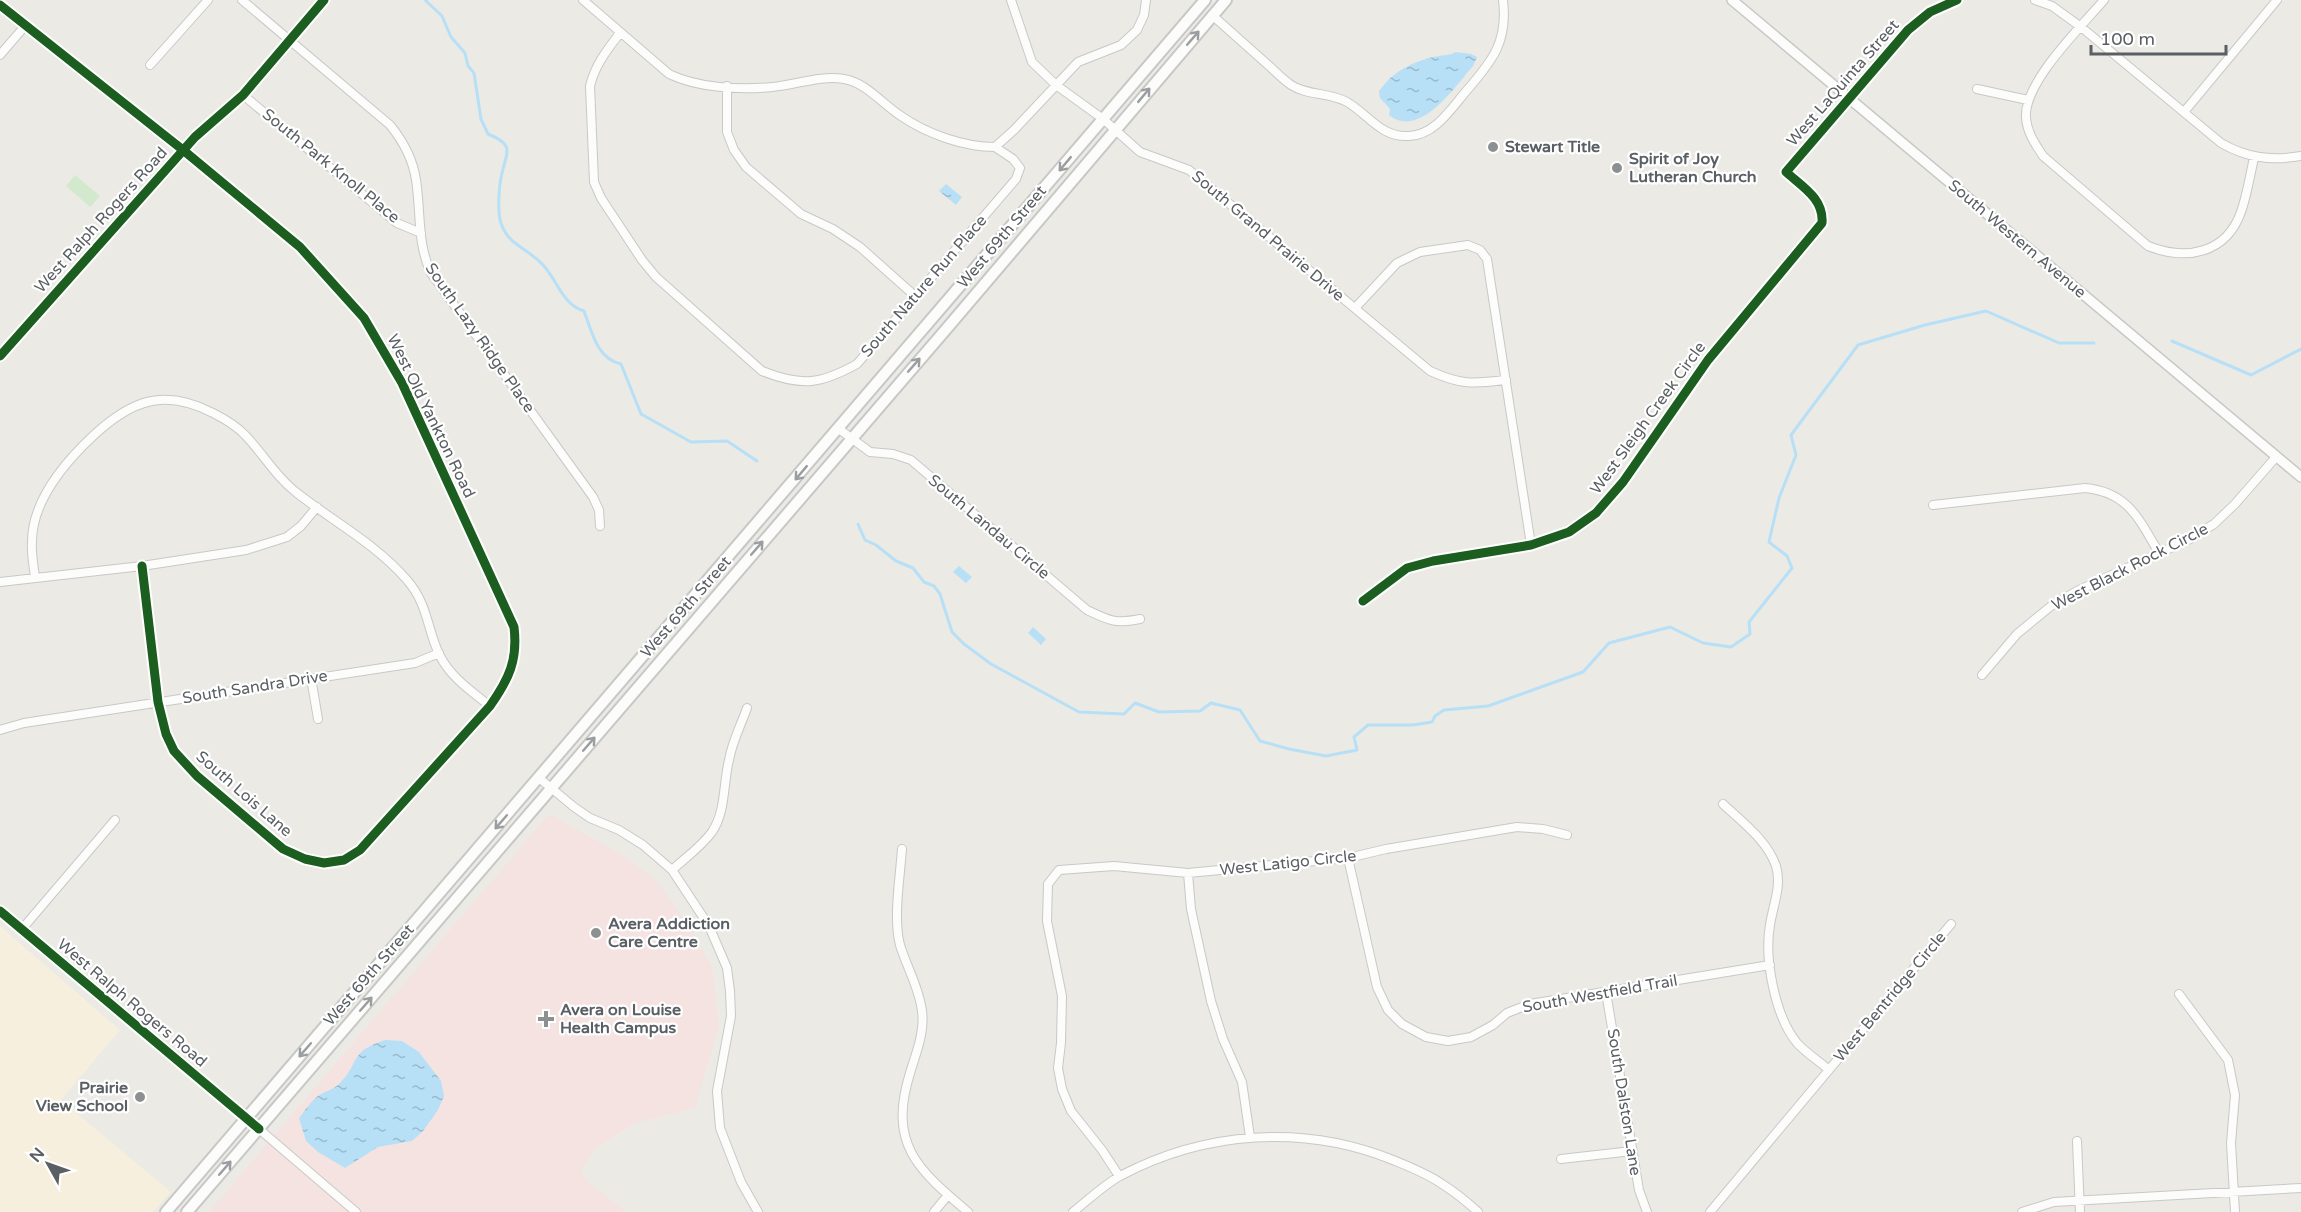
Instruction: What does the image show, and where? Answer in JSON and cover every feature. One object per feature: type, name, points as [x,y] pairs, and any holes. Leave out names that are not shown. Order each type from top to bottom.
[{"type":"main road","name":"West 69th Street","points":[[187,1212],[1226,0]]},
{"type":"main road","name":"West 69th Street","points":[[166,1212],[1203,3]]},
{"type":"main road","points":[[1203,3],[1212,15]]},
{"type":"main road","points":[[935,316],[948,327]]},
{"type":"street","points":[[150,65],[208,0]]},
{"type":"street","name":"South Lazy Ridge Place","points":[[242,0],[390,125],[404,142],[416,178],[423,257],[431,273],[594,497],[599,510],[600,526]]},
{"type":"street","name":"West Ralph Rogers Road","points":[[0,356],[183,150],[243,95],[324,0]]},
{"type":"street","points":[[583,0],[669,74],[684,82],[700,85],[771,87],[826,78],[845,79],[863,86],[900,116],[918,126],[975,147],[995,147],[1078,62],[1121,45],[1137,30],[1144,15],[1146,0]]},
{"type":"street","name":"South Grand Prairie Drive","points":[[1011,0],[1032,62],[1056,85],[1103,119],[1140,152],[1189,170],[1430,371],[1451,381],[1471,384],[1506,380]]},
{"type":"street","points":[[1212,15],[1290,85],[1308,94],[1331,96],[1347,102],[1373,125],[1389,133],[1409,137],[1438,124],[1490,63],[1496,53],[1502,33],[1503,0]]},
{"type":"street","name":"South Western Avenue","points":[[1732,0],[2301,477]]},
{"type":"street","name":"West LaQuinta Street","points":[[1786,172],[1908,30],[1930,12],[1957,0]]},
{"type":"street","points":[[2035,0],[2052,6],[2081,27],[2222,143],[2254,158],[2283,159],[2301,156]]},
{"type":"street","points":[[2104,0],[2036,81],[2028,100],[2026,118],[2031,138],[2043,156],[2148,246],[2165,253],[2199,253],[2219,243],[2230,232],[2241,213],[2254,158]]},
{"type":"street","points":[[2184,112],[2277,0]]},
{"type":"street","name":"West Old Yankton Road","points":[[0,5],[183,150],[300,247],[364,318],[402,383],[514,627],[516,643],[513,663],[506,684],[490,706]]},
{"type":"street","points":[[0,55],[25,26]]},
{"type":"street","name":"South Nature Run Place","points":[[620,33],[593,72],[590,86],[594,182],[601,198],[656,277],[762,371],[782,379],[809,382],[833,377],[857,364],[1016,179],[1020,168],[1013,159],[995,147]]},
{"type":"street","points":[[727,86],[728,132],[734,150],[746,167],[801,214],[833,229],[860,247],[915,296]]},
{"type":"street","points":[[1977,88],[2028,100]]},
{"type":"street","name":"South Park Knoll Place","points":[[243,95],[398,223],[421,233]]},
{"type":"street","name":"West Sleigh Creek Circle","points":[[1363,600],[1407,568],[1433,561],[1531,545],[1569,532],[1596,513],[1623,482],[1708,360],[1822,224],[1823,211],[1815,198],[1786,172]]},
{"type":"street","points":[[1355,308],[1396,263],[1420,252],[1468,245],[1480,250],[1486,259],[1531,545]]},
{"type":"street","points":[[35,578],[32,542],[37,511],[44,495],[65,467],[110,421],[145,403],[164,398],[185,401],[229,421],[245,434],[282,481],[354,534],[389,562],[408,581],[428,615],[439,654],[456,678],[490,706]]},
{"type":"street","name":"South Landau Circle","points":[[838,429],[870,452],[893,454],[911,460],[1087,610],[1107,620],[1121,622],[1140,619]]},
{"type":"street","name":"West Black Rock Circle","points":[[1982,675],[2017,634],[2051,606],[2214,524],[2235,504],[2276,457]]},
{"type":"street","points":[[1933,505],[2085,488],[2103,489],[2120,499],[2132,510],[2159,553]]},
{"type":"street","points":[[0,582],[142,566],[246,550],[287,537],[301,526],[317,507]]},
{"type":"street","name":"South Lois Lane","points":[[142,566],[158,702],[166,734],[174,751],[197,776],[283,849],[304,859],[324,863],[344,860],[360,850],[490,706]]},
{"type":"street","name":"South Sandra Drive","points":[[0,730],[24,723],[415,663],[439,654]]},
{"type":"street","points":[[311,678],[318,719]]},
{"type":"street","points":[[672,870],[703,843],[713,830],[722,810],[728,761],[733,743],[747,708]]},
{"type":"street","points":[[539,778],[590,818],[619,830],[643,845],[672,870],[709,926],[727,968],[731,1016],[717,1091],[720,1128],[741,1182],[758,1212]]},
{"type":"street","points":[[1723,804],[1760,839],[1776,866],[1779,880],[1770,924],[1770,965],[1780,1014],[1799,1045],[1829,1070]]},
{"type":"street","points":[[22,929],[115,820]]},
{"type":"street","name":"West Latigo Circle","points":[[1119,1176],[1071,1111],[1062,1089],[1058,1068],[1062,996],[1047,921],[1048,884],[1059,870],[1114,866],[1188,873],[1348,858],[1386,849],[1518,827],[1543,829],[1567,835]]},
{"type":"street","points":[[902,849],[897,903],[900,944],[916,983],[922,1012],[922,1035],[904,1094],[902,1122],[907,1147],[924,1173],[968,1212]]},
{"type":"street","name":"South Westfield Trail","points":[[1348,858],[1377,987],[1388,1010],[1402,1024],[1426,1037],[1448,1041],[1471,1037],[1493,1025],[1507,1013],[1530,1004],[1770,965]]},
{"type":"street","points":[[1188,873],[1191,909],[1211,1001],[1222,1040],[1242,1082],[1250,1137]]},
{"type":"street","name":"West Ralph Rogers Road","points":[[0,910],[259,1129]]},
{"type":"street","name":"West Bentridge Circle","points":[[1710,1212],[1951,924]]},
{"type":"street","name":"South Dalston Lane","points":[[1606,992],[1639,1190],[1647,1212]]},
{"type":"street","points":[[2179,994],[2228,1060],[2235,1095],[2231,1143],[2235,1212]]},
{"type":"street","points":[[259,1129],[356,1212]]},
{"type":"street","points":[[1073,1212],[1119,1176],[1181,1151],[1250,1137],[1311,1138],[1332,1141],[1375,1153],[1441,1183],[1478,1212]]},
{"type":"street","points":[[2077,1141],[2080,1212]]},
{"type":"street","points":[[1561,1159],[1632,1151]]},
{"type":"street","points":[[2022,1212],[2054,1202],[2301,1188]]},
{"type":"street","points":[[934,1212],[948,1196]]},
{"type":"shaded area","name":"Avera on Louise Health Campus","points":[[549,814],[624,856],[656,880],[693,932],[712,968],[719,1026],[695,1108],[635,1123],[597,1147],[581,1169],[584,1178],[626,1212],[209,1212]]},
{"type":"shaded area","points":[[0,926],[120,1030],[61,1100],[171,1192],[153,1212],[0,1212]]},
{"type":"green space","points":[[75,175],[100,196],[90,207],[66,186]]},
{"type":"water","points":[[1456,52],[1477,57],[1473,66],[1436,107],[1413,121],[1401,121],[1389,115],[1390,109],[1380,98],[1379,92],[1389,79],[1402,69],[1417,62]]},
{"type":"water","points":[[946,184],[962,197],[956,205],[939,191]]},
{"type":"water","points":[[959,566],[972,577],[966,583],[953,572]]},
{"type":"water","points":[[1033,627],[1046,639],[1041,645],[1028,633]]},
{"type":"water","points":[[385,1040],[402,1041],[419,1052],[441,1081],[444,1096],[438,1110],[423,1131],[412,1141],[378,1147],[345,1168],[318,1152],[306,1141],[299,1118],[315,1098],[339,1084],[360,1053],[373,1044]]},
{"type":"waterway","points":[[425,0],[442,16],[451,37],[465,53],[468,66],[474,73],[481,119],[488,134],[506,145],[507,154],[501,178],[499,206],[501,223],[508,236],[545,267],[569,302],[584,311],[596,344],[606,357],[621,364],[641,414],[691,442],[727,441],[757,461]]},
{"type":"waterway","points":[[858,524],[865,540],[876,545],[896,561],[913,568],[924,582],[934,586],[940,594],[952,632],[964,644],[991,664],[1079,712],[1124,714],[1135,703],[1159,712],[1200,711],[1211,703],[1240,710],[1260,741],[1326,756],[1357,750],[1354,737],[1368,725],[1413,725],[1432,722],[1435,716],[1444,710],[1488,706],[1583,672],[1609,643],[1670,627],[1703,643],[1731,647],[1750,634],[1749,622],[1792,568],[1787,556],[1769,542],[1779,498],[1796,455],[1791,435],[1858,345],[1925,325],[1986,311],[2059,343],[2094,343]]},
{"type":"waterway","points":[[2172,341],[2251,375],[2301,349]]},
{"type":"cycle path","points":[[0,356],[195,137],[243,95],[324,0]]},
{"type":"cycle path","points":[[1363,601],[1407,568],[1433,561],[1531,545],[1569,532],[1596,513],[1623,482],[1708,360],[1822,223],[1820,207],[1816,200],[1786,172],[1908,30],[1930,12],[1957,0]]},
{"type":"cycle path","points":[[0,5],[183,150],[300,247],[364,318],[402,383],[514,627],[515,649],[511,669],[490,706],[360,850],[344,860],[324,863],[305,859],[283,849],[197,776],[174,751],[166,734],[158,702],[142,566]]},
{"type":"cycle path","points":[[0,911],[259,1129]]},
{"type":"place","name":"Stewart Title","points":[[1493,147]]},
{"type":"place","name":"Spirit of Joy Lutheran Church","points":[[1617,168]]},
{"type":"place","name":"Avera Addiction Care Centre","points":[[596,933]]},
{"type":"place","name":"Avera on Louise Health Campus","points":[[546,1019]]},
{"type":"place","name":"Prairie View School","points":[[140,1097]]}]
